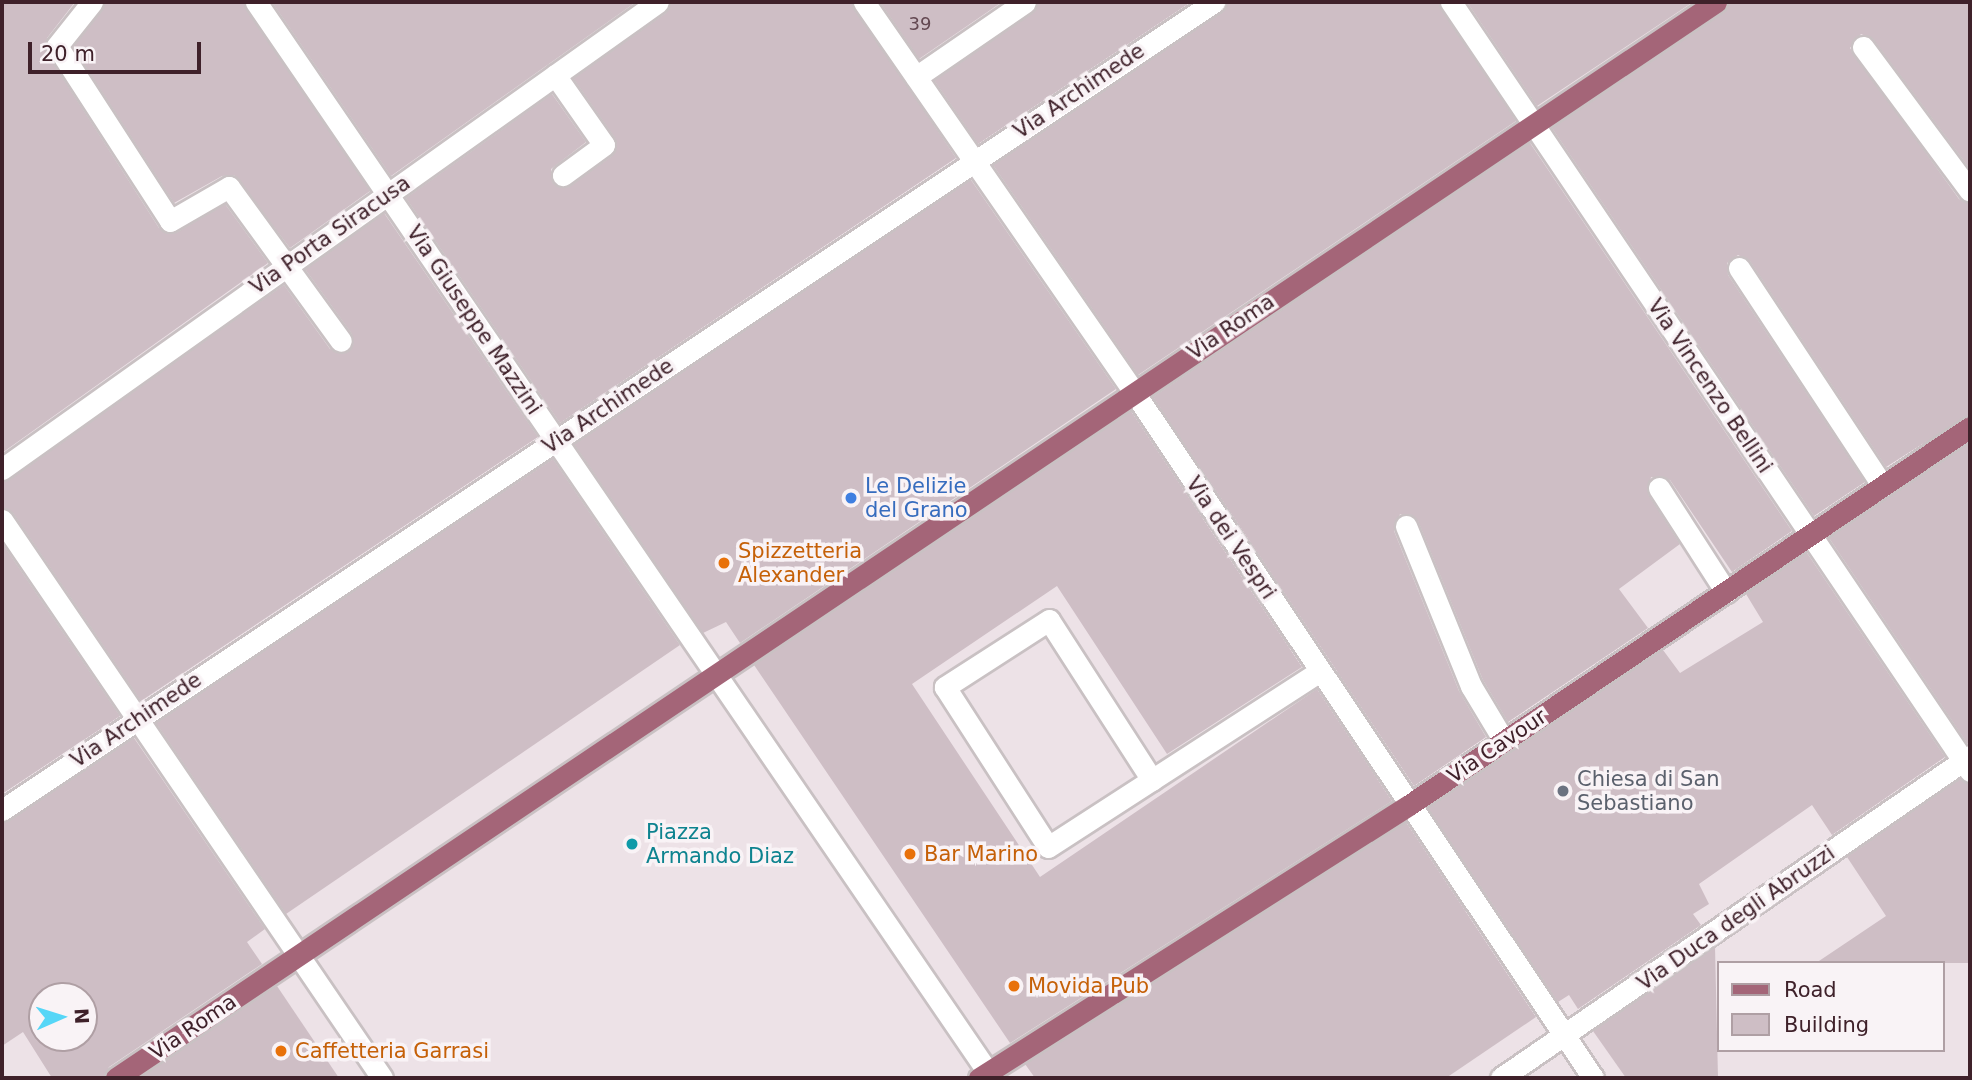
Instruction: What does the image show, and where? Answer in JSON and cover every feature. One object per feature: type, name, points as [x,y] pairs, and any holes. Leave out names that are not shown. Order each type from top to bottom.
[{"type":"main road","name":"Via Roma","points":[[116,1078],[1716,2]]},
{"type":"main road","name":"Via Cavour","points":[[986,1076],[1016,1053],[1409,805],[1970,427]]},
{"type":"street","points":[[92,2],[57,46],[170,220],[229,187],[284,267],[341,341]]},
{"type":"street","name":"Via Giuseppe Mazzini","points":[[256,2],[693,638],[986,1076]]},
{"type":"street","name":"Via Porta Siracusa","points":[[2,469],[659,2]]},
{"type":"street","name":"Via dei Vespri","points":[[864,2],[1134,392],[1593,1078]]},
{"type":"street","points":[[916,76],[1025,2]]},
{"type":"street","name":"Via Archimede","points":[[2,810],[1214,2]]},
{"type":"street","name":"Via Vincenzo Bellini","points":[[1451,2],[1810,535],[1968,762]]},
{"type":"street","points":[[1863,47],[1970,191]]},
{"type":"street","points":[[555,75],[604,145],[563,175]]},
{"type":"street","points":[[1739,268],[1883,486]]},
{"type":"street","points":[[1659,488],[1726,592]]},
{"type":"street","points":[[2,520],[382,1078]]},
{"type":"street","points":[[1406,526],[1471,686],[1504,741]]},
{"type":"street","points":[[1152,780],[1049,620],[945,687],[1048,847],[1152,780],[1320,671]]},
{"type":"street","name":"Via Duca degli Abruzzi","points":[[1501,1078],[1968,762]]},
{"type":"building","points":[[2,2],[75,2],[47,38],[46,52],[159,228],[176,233],[225,204],[268,263],[2,453]]},
{"type":"building","points":[[105,2],[243,2],[370,191],[290,248],[234,175],[222,176],[174,203],[73,47]]},
{"type":"building","points":[[272,2],[636,2],[391,176]]},
{"type":"building","points":[[671,2],[851,2],[956,158],[560,423],[406,198],[552,94],[586,142],[551,169],[553,183],[570,186],[612,156],[615,138],[573,78],[666,13]]},
{"type":"building","points":[[880,2],[1002,2],[919,59]]},
{"type":"building","points":[[1038,2],[1191,2],[978,144],[934,80],[1032,13]]},
{"type":"building","points":[[1227,2],[1438,2],[1516,121],[1138,375],[993,165],[1221,13]]},
{"type":"building","points":[[1467,2],[1693,2],[1537,106]]},
{"type":"building","points":[[1729,2],[1970,2],[1970,169],[1873,39],[1861,34],[1850,48],[1959,199],[1970,204],[1970,414],[1886,467],[1750,261],[1738,255],[1727,263],[1728,275],[1865,482],[1814,516],[1552,128],[1723,13]]},
{"type":"building","points":[[1530,143],[1792,531],[1732,572],[1670,480],[1651,477],[1648,494],[1680,544],[1619,589],[1648,628],[1508,722],[1483,680],[1418,521],[1400,514],[1394,531],[1459,691],[1486,737],[1414,786],[1153,397]]},
{"type":"building","points":[[971,180],[1116,389],[740,643],[726,622],[703,633],[574,444]]},
{"type":"building","points":[[384,213],[538,437],[141,701],[13,513],[2,507],[2,482],[284,285],[330,349],[348,352],[352,334],[305,269]]},
{"type":"building","points":[[1131,411],[1302,667],[1167,754],[1057,586],[912,684],[1040,877],[1317,689],[1392,801],[1010,1043],[754,665]]},
{"type":"building","points":[[1970,443],[1970,743],[1967,743],[1829,538]]},
{"type":"building","points":[[553,459],[680,645],[286,914],[156,723]]},
{"type":"building","points":[[2,543],[120,716],[2,794]]},
{"type":"building","points":[[1807,553],[1945,757],[1832,835],[1812,805],[1699,884],[1709,904],[1693,914],[1701,925],[1578,1009],[1569,995],[1558,1002],[1428,808],[1663,650],[1680,673],[1763,622],[1746,594]]},
{"type":"building","points":[[134,738],[265,929],[247,942],[262,964],[109,1067],[103,1078],[52,1078],[36,1052],[98,1052],[98,982],[28,982],[28,1040],[23,1032],[2,1046],[2,823]]},
{"type":"building","points":[[1960,779],[1970,784],[1970,963],[1819,961],[1886,916],[1847,857]]},
{"type":"building","points":[[1406,822],[1536,1017],[1446,1078],[1035,1078],[1025,1064]]},
{"type":"building","points":[[1715,947],[1718,1078],[1626,1078],[1593,1031]]},
{"type":"building","points":[[277,986],[339,1078],[139,1078]]},
{"type":"place","name":"Le Delizie del Grano","points":[[851,498]]},
{"type":"place","name":"Spizzetteria Alexander","points":[[724,563]]},
{"type":"place","name":"Chiesa di San Sebastiano","points":[[1563,791]]},
{"type":"place","name":"Piazza Armando Diaz","points":[[632,844]]},
{"type":"place","name":"Bar Marino","points":[[910,854]]},
{"type":"place","name":"Movida Pub","points":[[1014,986]]},
{"type":"place","name":"Caffetteria Garrasi","points":[[281,1051]]}]
